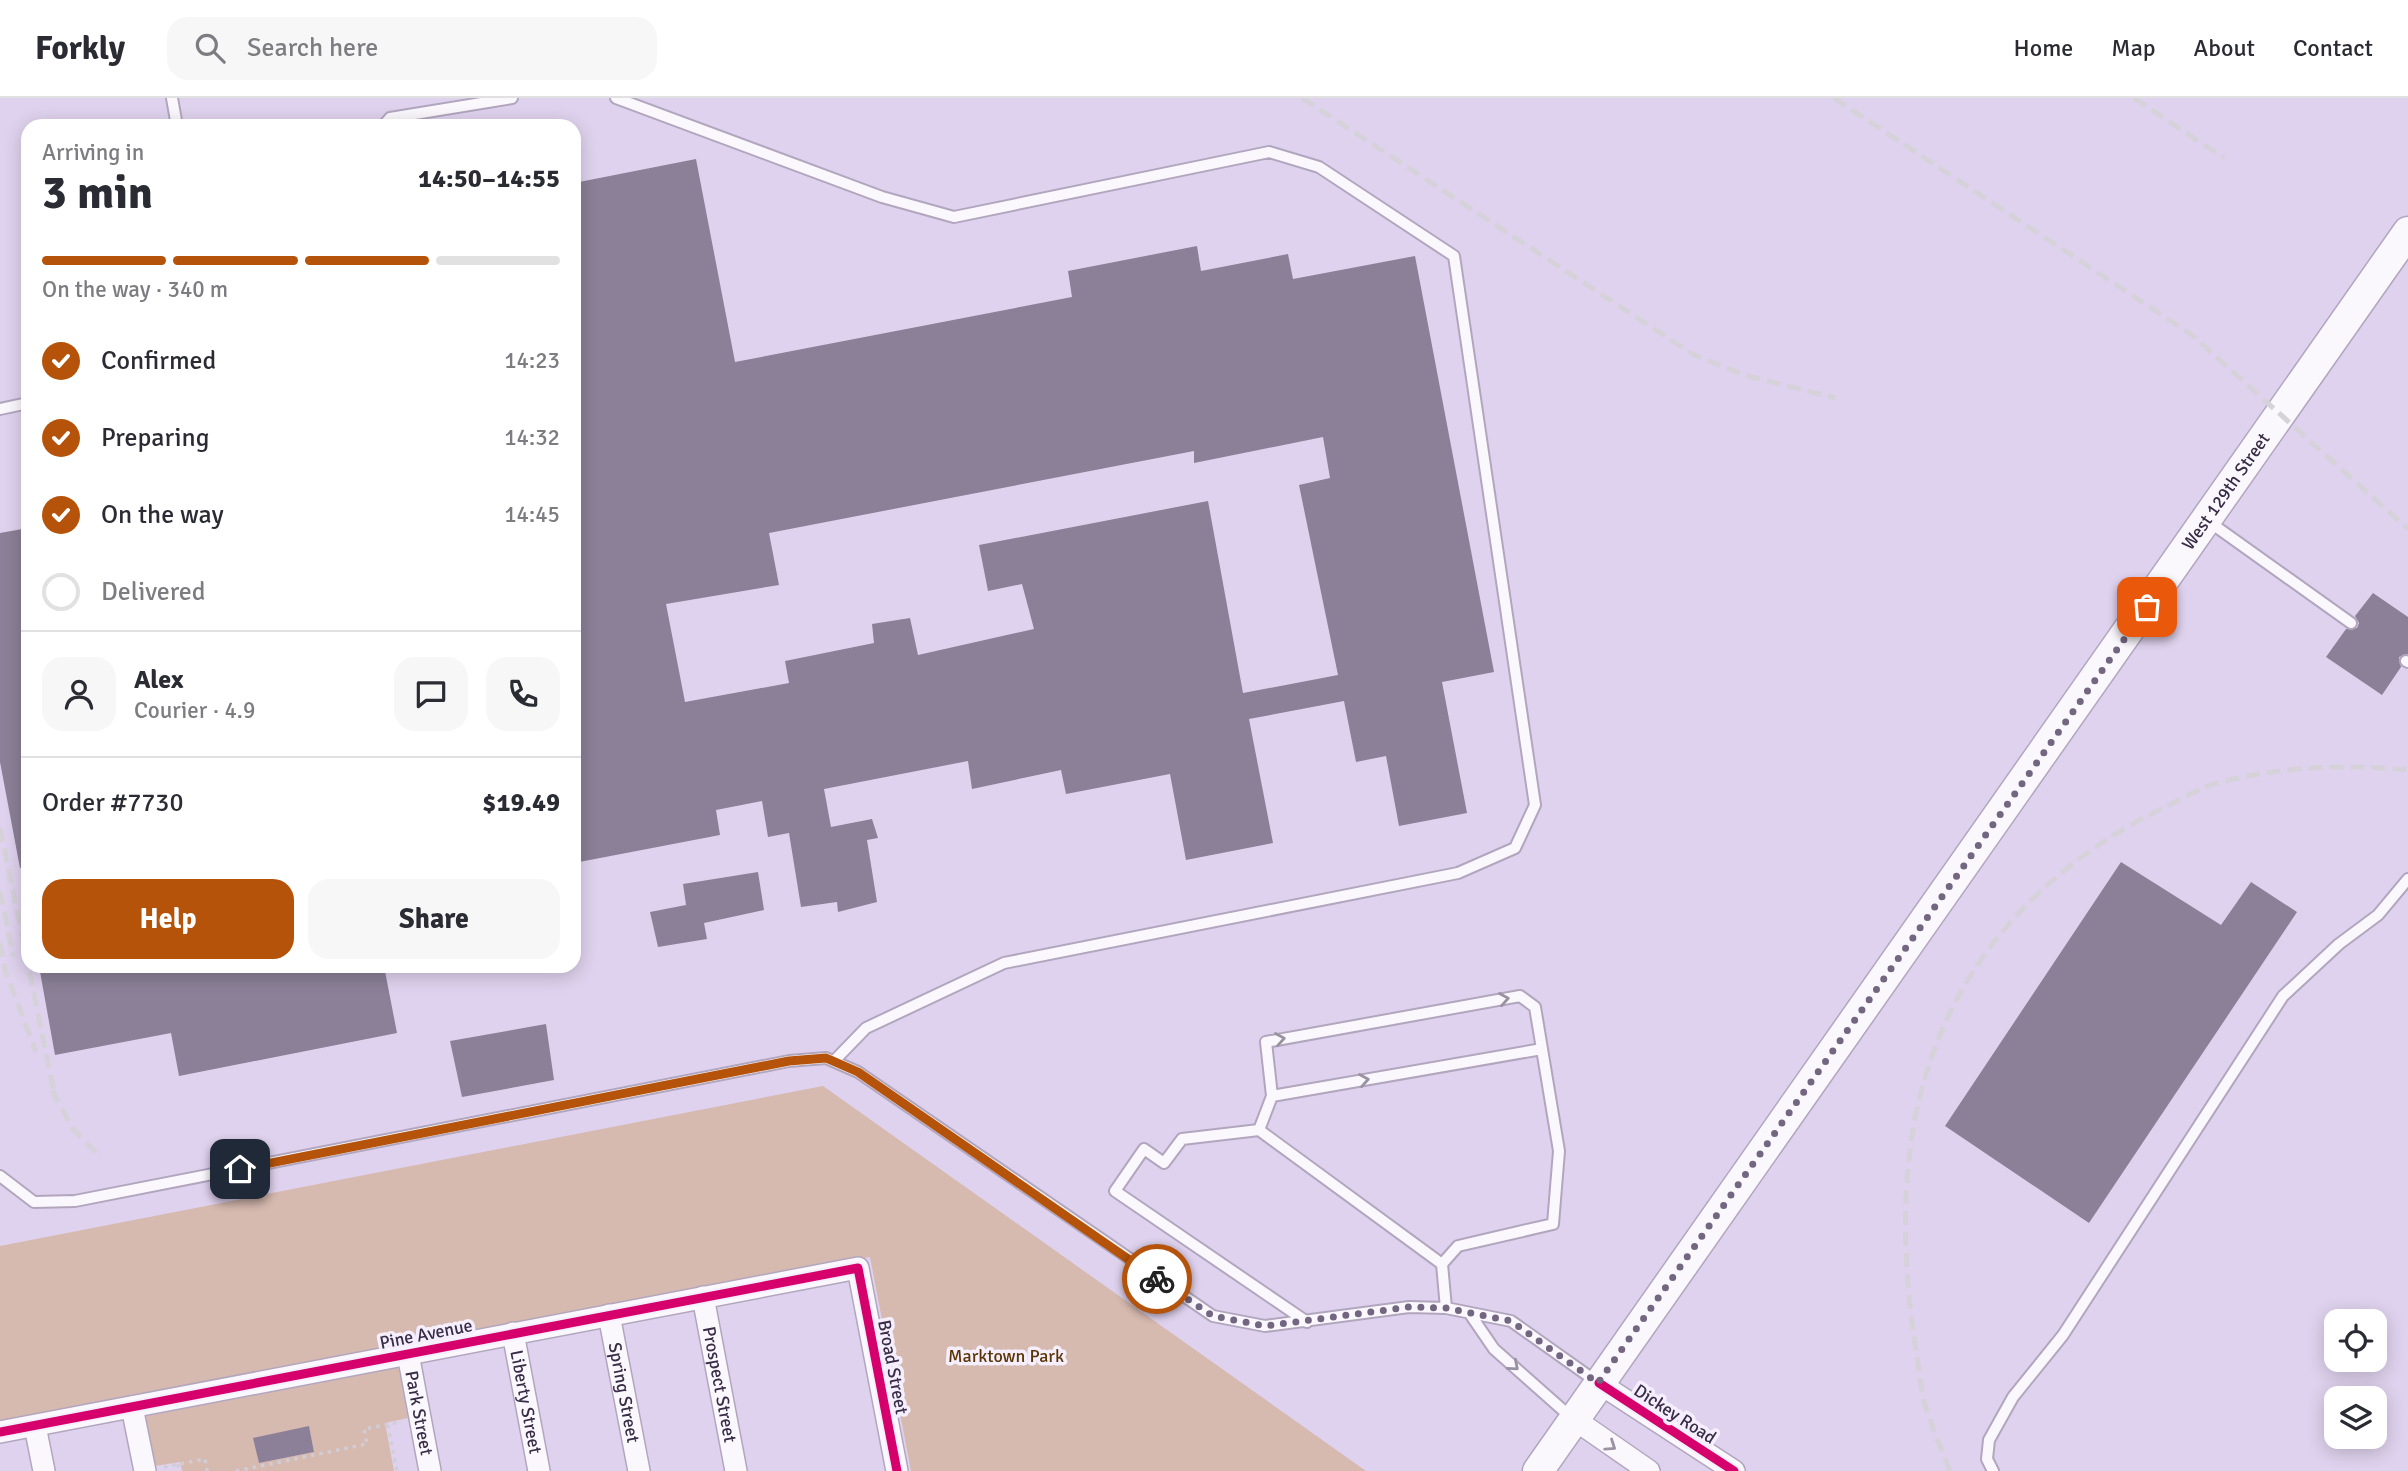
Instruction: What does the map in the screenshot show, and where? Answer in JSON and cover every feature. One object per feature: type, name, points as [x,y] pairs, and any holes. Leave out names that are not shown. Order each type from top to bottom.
[{"type":"main road","name":"West 129th Street","points":[[1538,1471],[2408,232]]},
{"type":"street","name":"Pine Avenue","points":[[0,1432],[858,1268]]},
{"type":"street","name":"Broad Street","points":[[858,1268],[897,1471]]},
{"type":"street","name":"Prospect Street","points":[[703,1297],[736,1471]]},
{"type":"street","name":"Spring Street","points":[[609,1315],[639,1471]]},
{"type":"street","name":"Liberty Street","points":[[513,1333],[539,1471]]},
{"type":"street","name":"Park Street","points":[[408,1354],[430,1471]]},
{"type":"street","name":"Dickey Road","points":[[1598,1383],[1734,1471]]},
{"type":"street","points":[[132,1407],[145,1471]]},
{"type":"street","points":[[1574,1419],[1649,1471]]},
{"type":"street","points":[[35,1426],[44,1471]]},
{"type":"lane","points":[[172,98],[176,119]]},
{"type":"lane","points":[[389,119],[512,98]]},
{"type":"lane","points":[[616,98],[882,197],[954,217],[1269,152],[1319,167],[1454,256],[1535,805],[1515,848],[1458,873],[1004,963],[866,1028],[834,1061]]},
{"type":"lane","points":[[0,410],[21,405]]},
{"type":"lane","points":[[2207,520],[2351,623]]},
{"type":"lane","points":[[1993,1471],[1987,1459],[1989,1440],[2013,1397],[2063,1335],[2283,996],[2339,944],[2378,915],[2408,879]]},
{"type":"lane","points":[[1259,1130],[1272,1096],[1266,1042],[1520,996],[1535,1007],[1559,1151],[1553,1224],[1458,1245],[1442,1264],[1446,1308]]},
{"type":"lane","points":[[1272,1096],[1542,1049]]},
{"type":"lane","points":[[0,1176],[34,1202],[75,1201],[789,1061],[826,1058],[858,1072],[1213,1316],[1265,1326],[1409,1307],[1446,1308],[1511,1321],[1598,1383]]},
{"type":"lane","points":[[1307,1322],[1115,1191],[1144,1149],[1164,1163],[1182,1139],[1259,1130],[1442,1264]]},
{"type":"lane","points":[[1470,1314],[1494,1349],[1574,1419]]},
{"type":"path","points":[[236,1471],[366,1444],[364,1429],[420,1419]]},
{"type":"path","points":[[388,1424],[397,1471]]},
{"type":"path","points":[[145,1471],[205,1459],[207,1471]]},
{"type":"path","points":[[178,1464],[179,1471]]},
{"type":"green space","name":"Marktown Park","points":[[823,1086],[1366,1471],[911,1471],[870,1257],[0,1423],[0,1246]]},
{"type":"green space","points":[[398,1366],[408,1418],[385,1423],[394,1471],[182,1471],[180,1462],[155,1466],[146,1416]],"holes":[[[309,1427],[314,1452],[259,1463],[254,1438]]]},
{"type":"building","points":[[696,159],[735,362],[1072,297],[1068,271],[1197,246],[1201,271],[1288,254],[1293,279],[1415,256],[1494,672],[1442,682],[1467,813],[1399,826],[1386,756],[1356,762],[1344,701],[1249,719],[1273,843],[1186,860],[1170,774],[1066,794],[1061,770],[972,789],[968,761],[824,789],[831,827],[872,819],[878,838],[867,840],[877,902],[838,912],[837,902],[801,907],[789,833],[768,837],[762,801],[716,810],[720,835],[581,862],[581,182]],"holes":[[[1323,437],[1330,478],[1299,485],[1338,675],[1243,693],[1208,501],[979,545],[988,591],[1022,584],[1034,629],[918,655],[910,618],[872,624],[874,643],[785,661],[789,683],[685,702],[666,604],[779,585],[769,533],[1194,451],[1194,463]]]},
{"type":"building","points":[[21,529],[21,868],[0,762],[0,533]]},
{"type":"building","points":[[2373,593],[2408,617],[2408,654],[2399,657],[2401,667],[2382,695],[2326,657],[2346,629],[2357,628],[2359,623],[2355,616]]},
{"type":"building","points":[[2121,862],[2221,925],[2251,882],[2297,912],[2089,1223],[1945,1126]]},
{"type":"building","points":[[758,872],[764,910],[704,923],[707,939],[658,947],[650,912],[686,905],[683,884]]},
{"type":"building","points":[[40,973],[385,973],[397,1033],[179,1076],[171,1033],[55,1055]]},
{"type":"building","points":[[546,1024],[554,1080],[462,1097],[450,1041]]},
{"type":"building","points":[[309,1426],[314,1452],[259,1463],[253,1438]]},
{"type":"railway","points":[[1302,98],[1694,355],[1744,375],[1835,398]]},
{"type":"railway","points":[[1834,98],[2192,335],[2408,529]]},
{"type":"railway","points":[[2134,98],[2224,158]]},
{"type":"railway","points":[[1950,1471],[1921,1389],[1907,1269],[1907,1186],[1918,1105],[1929,1066],[1943,1028],[1982,958],[2007,926],[2065,870],[2131,825],[2202,789],[2238,778],[2286,770],[2335,767],[2408,770]]},
{"type":"railway","points":[[0,828],[21,931]]},
{"type":"railway","points":[[0,891],[13,956]]},
{"type":"railway","points":[[0,943],[5,970],[36,1052]]},
{"type":"railway","points":[[30,973],[55,1097]]},
{"type":"railway","points":[[52,1090],[73,1129],[101,1158]]},
{"type":"cycle path","points":[[0,1432],[858,1268],[897,1471]]},
{"type":"cycle path","points":[[1599,1383],[1734,1471]]},
{"type":"way so far","points":[[1157,1279],[1213,1316],[1265,1326],[1409,1307],[1446,1308],[1511,1321],[1598,1383],[2147,607]]},
{"type":"route","points":[[240,1169],[789,1061],[826,1058],[858,1072],[1157,1279]]}]
